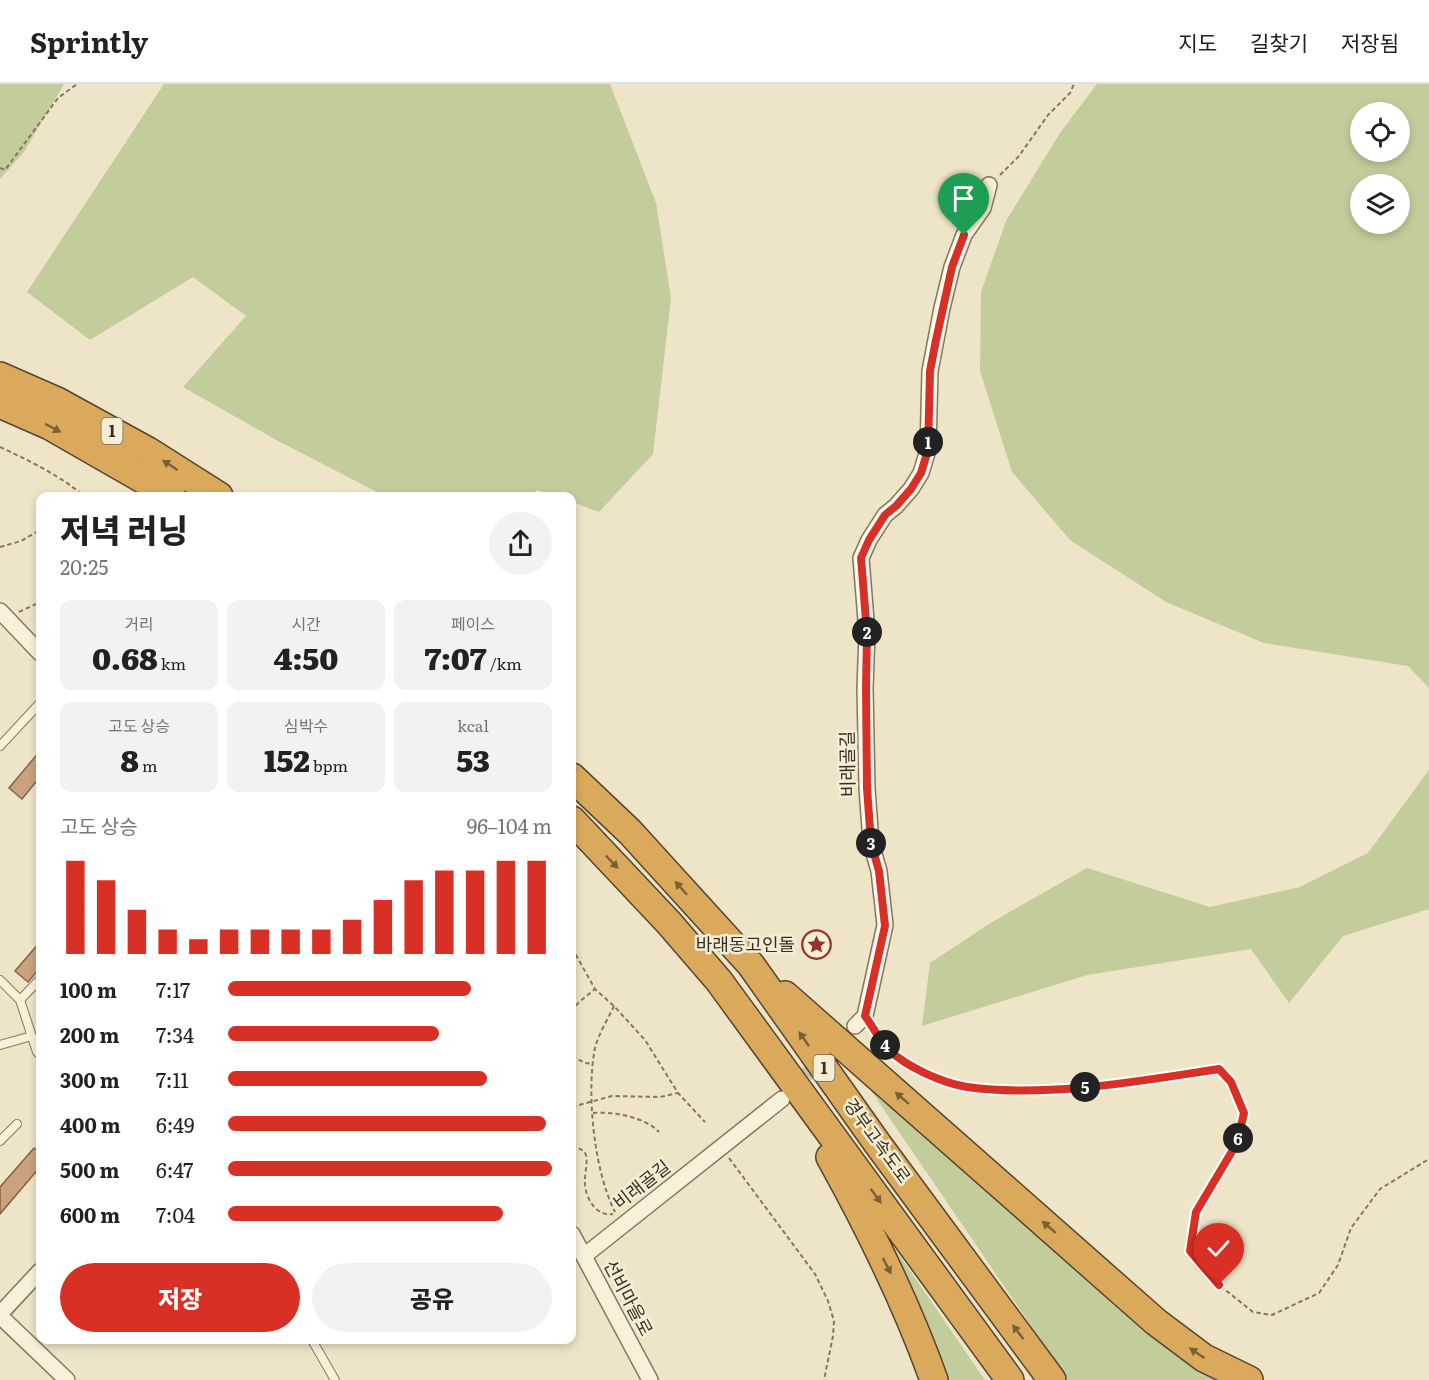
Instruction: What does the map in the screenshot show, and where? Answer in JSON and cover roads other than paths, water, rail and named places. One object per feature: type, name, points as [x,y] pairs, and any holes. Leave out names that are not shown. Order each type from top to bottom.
[{"type":"highway","name":"1","points":[[0,376],[57,401],[138,445],[213,492]]},
{"type":"highway","name":"1","points":[[0,404],[50,426],[165,492]]},
{"type":"highway","name":"경부고속도로","points":[[576,781],[630,832],[751,965],[877,1143],[1052,1380]]},
{"type":"highway","name":"경부고속도로","points":[[576,824],[669,923],[719,981],[1010,1380]]},
{"type":"highway","points":[[751,965],[1156,1322],[1204,1358],[1249,1380]]},
{"type":"highway","points":[[719,981],[796,1098],[867,1224],[895,1282],[934,1380]]},
{"type":"street","name":"비래골길","points":[[860,1021],[885,926],[879,871],[871,843],[867,788],[867,633],[861,558],[885,515],[911,489],[921,473],[928,450],[930,371],[942,308],[952,267],[964,235],[983,208],[989,185]]},
{"type":"street","points":[[0,611],[36,649]]},
{"type":"street","name":"비래골길","points":[[584,1256],[782,1099]]},
{"type":"street","name":"선비마을로","points":[[576,1241],[650,1380]]},
{"type":"street","points":[[36,1275],[0,1315],[67,1380]]},
{"type":"lane","points":[[0,746],[36,707]]},
{"type":"lane","points":[[0,980],[20,1000],[36,1049]]},
{"type":"lane","points":[[20,1000],[36,983]]},
{"type":"lane","points":[[0,1045],[32,1036]]},
{"type":"lane","points":[[0,1141],[18,1124]]},
{"type":"lane","points":[[314,1344],[335,1380]]},
{"type":"tunnel","points":[[790,1091],[855,1026]]},
{"type":"place","name":"바래동고인돌","points":[[816,945]]}]
